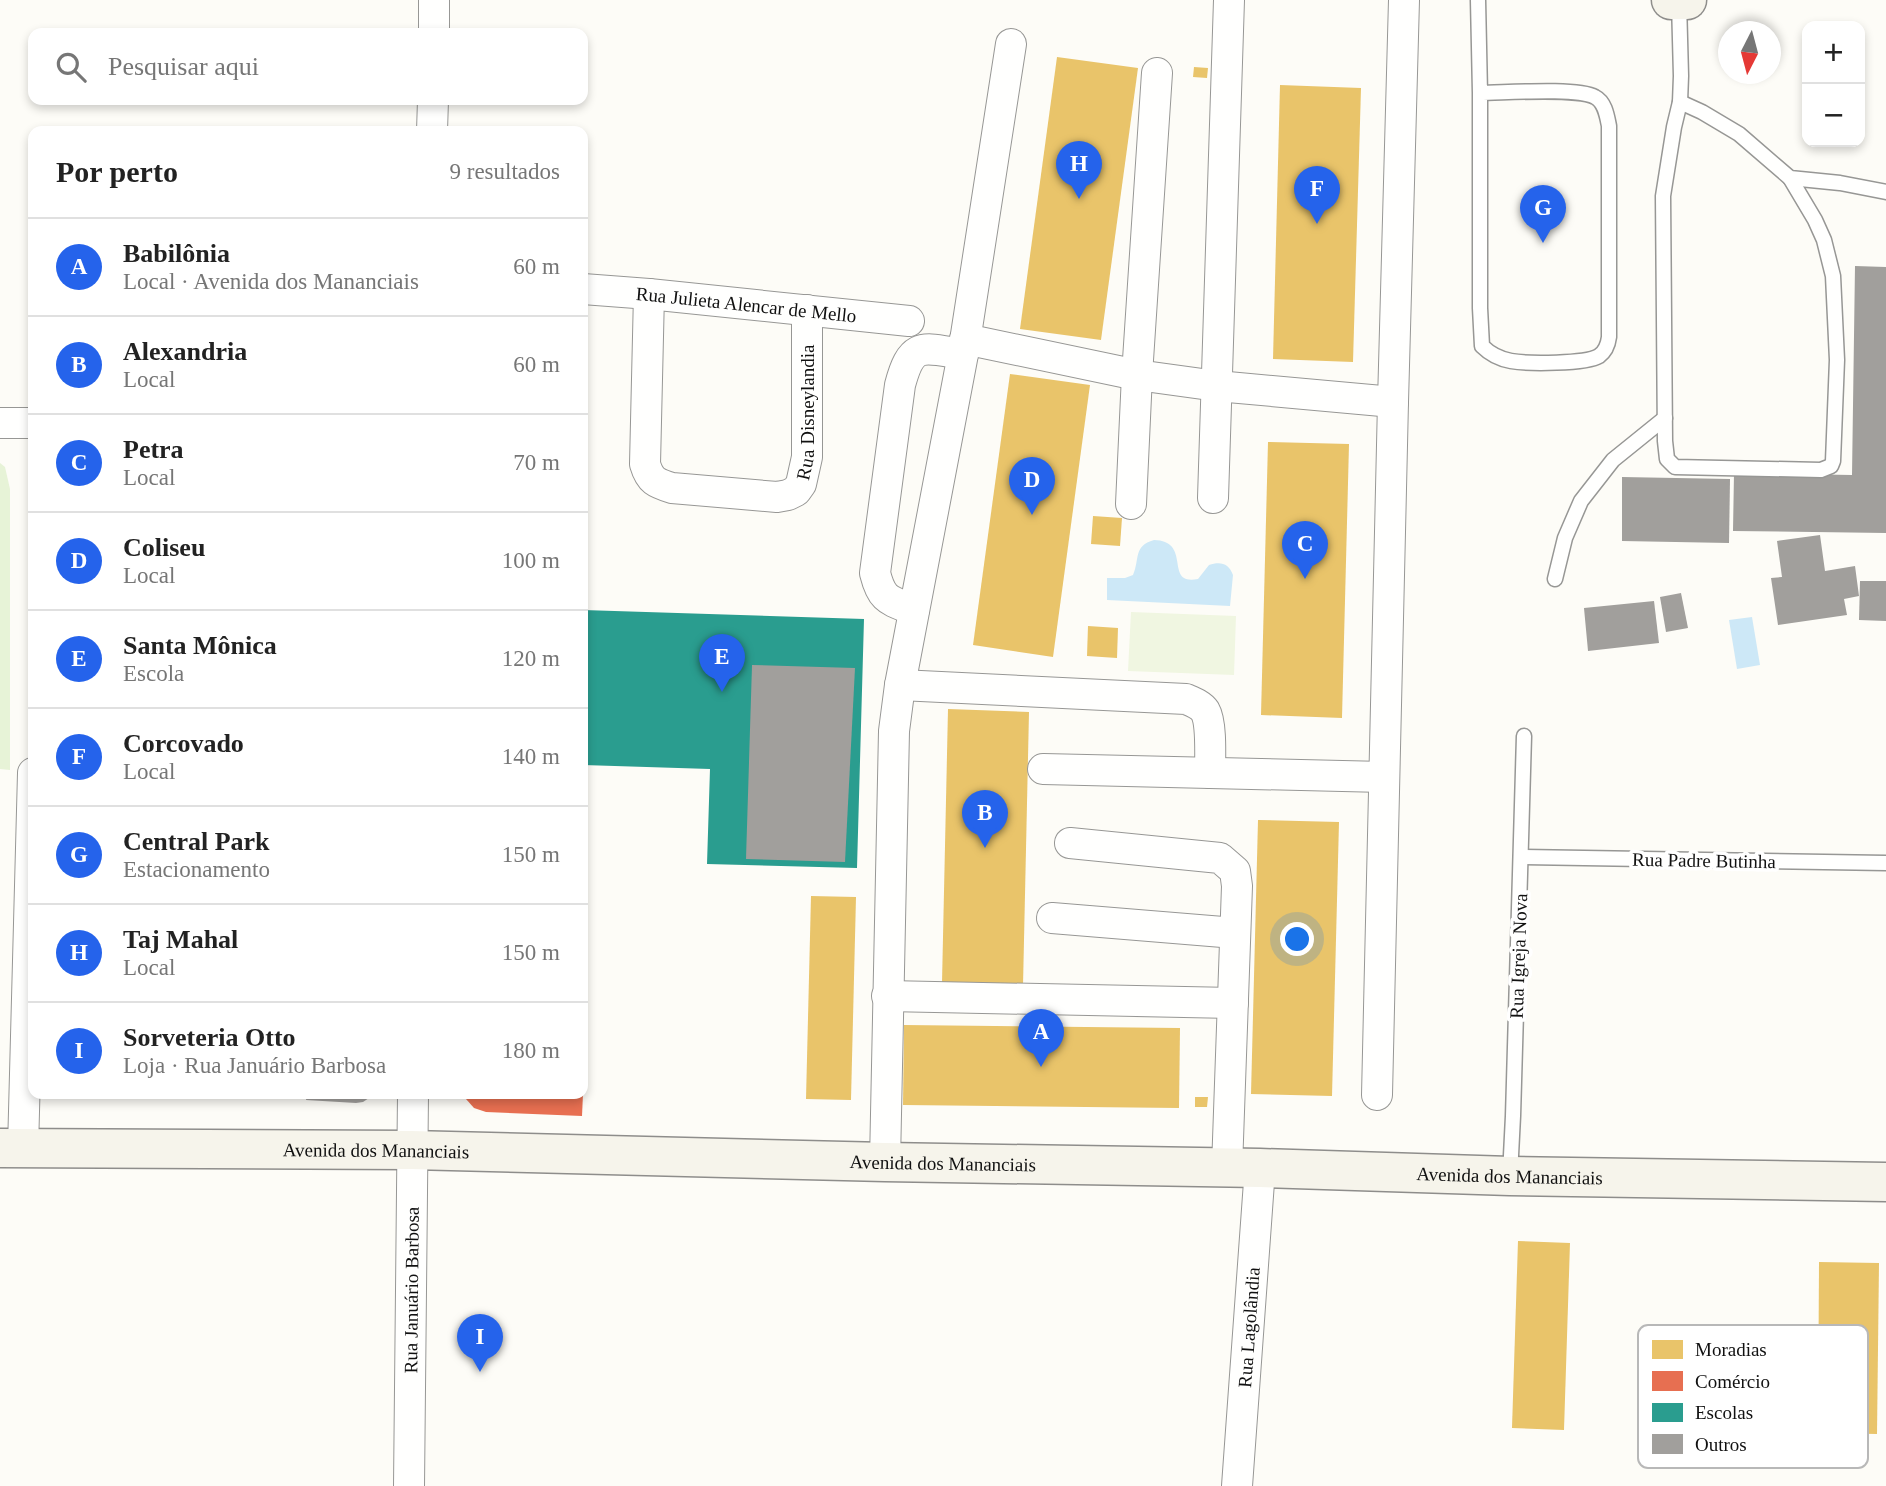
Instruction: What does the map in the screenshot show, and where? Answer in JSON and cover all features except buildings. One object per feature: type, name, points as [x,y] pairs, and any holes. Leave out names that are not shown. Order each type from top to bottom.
[{"type":"street","points":[[434,0],[434,28]]},
{"type":"street","points":[[1213,498],[1229,0]]},
{"type":"street","points":[[1377,1095],[1404,0]]},
{"type":"street","points":[[1671,0],[1687,0]]},
{"type":"street","points":[[885,1162],[894,731],[900,685],[964,346],[1011,44]]},
{"type":"street","points":[[1131,504],[1157,73]]},
{"type":"street","points":[[432,126],[433,105]]},
{"type":"street","name":"Rua Julieta Alencar de Mello","points":[[588,289],[909,321]]},
{"type":"street","name":"Rua Disneylandia","points":[[649,294],[645,464],[648,474],[657,483],[672,488],[777,496],[796,491],[801,484],[807,457],[807,310]]},
{"type":"street","points":[[914,610],[887,599],[878,587],[875,573],[900,385],[906,365],[917,351],[925,348],[964,346],[1217,386],[1393,402]]},
{"type":"street","points":[[0,424],[28,423]]},
{"type":"street","points":[[900,685],[1186,699],[1206,712],[1210,773]]},
{"type":"street","points":[[1043,769],[1384,777]]},
{"type":"street","name":"Rua Lagolândia","points":[[1070,843],[1220,858],[1235,871],[1237,886],[1233,1003],[1244,1168],[1237,1486]]},
{"type":"street","points":[[12,1148],[28,862]]},
{"type":"street","points":[[1052,918],[1235,933]]},
{"type":"street","points":[[887,996],[1233,1003]]},
{"type":"street","name":"Rua Januário Barbosa","points":[[409,1486],[413,1099]]},
{"type":"street","name":"Avenida dos Mananciais","points":[[12,1148],[411,1150],[1510,1176],[1886,1182]]},
{"type":"lane","points":[[1478,0],[1482,346],[1496,357],[1511,361],[1577,363],[1601,355],[1607,347],[1609,337],[1609,126],[1606,111],[1595,97],[1584,94],[1480,93]]},
{"type":"lane","points":[[1679,0],[1680,102],[1663,196],[1667,459],[1675,467],[1821,470],[1831,466],[1833,461],[1837,360],[1833,276],[1824,240],[1790,178],[1739,134],[1680,102]]},
{"type":"lane","points":[[1790,178],[1840,183],[1886,192]]},
{"type":"lane","points":[[1555,579],[1565,538],[1581,501],[1613,460],[1665,418]]},
{"type":"lane","name":"Rua Igreja Nova","points":[[1510,1176],[1524,736]]},
{"type":"lane","name":"Rua Padre Butinha","points":[[1521,857],[1886,863]]},
{"type":"green space","points":[[0,463],[5,467],[10,489],[10,770],[0,769]]},
{"type":"green space","points":[[1131,612],[1236,616],[1234,675],[1128,671]]},
{"type":"water","points":[[1154,540],[1166,542],[1172,548],[1182,576],[1188,579],[1198,579],[1209,565],[1220,563],[1227,566],[1233,575],[1230,606],[1107,600],[1107,578],[1133,575],[1140,549]]},
{"type":"water","points":[[1752,617],[1760,665],[1737,669],[1729,620]]},
{"type":"place","name":"Taj Mahal","points":[[1079,199]]},
{"type":"place","name":"Corcovado","points":[[1317,224]]},
{"type":"place","name":"Central Park","points":[[1543,243]]},
{"type":"place","name":"Coliseu","points":[[1032,515]]},
{"type":"place","name":"Petra","points":[[1305,579]]},
{"type":"place","name":"Santa Mônica","points":[[722,692]]},
{"type":"place","name":"Alexandria","points":[[985,848]]},
{"type":"place","name":"Babilônia","points":[[1041,1067]]},
{"type":"place","name":"Sorveteria Otto","points":[[480,1372]]}]
